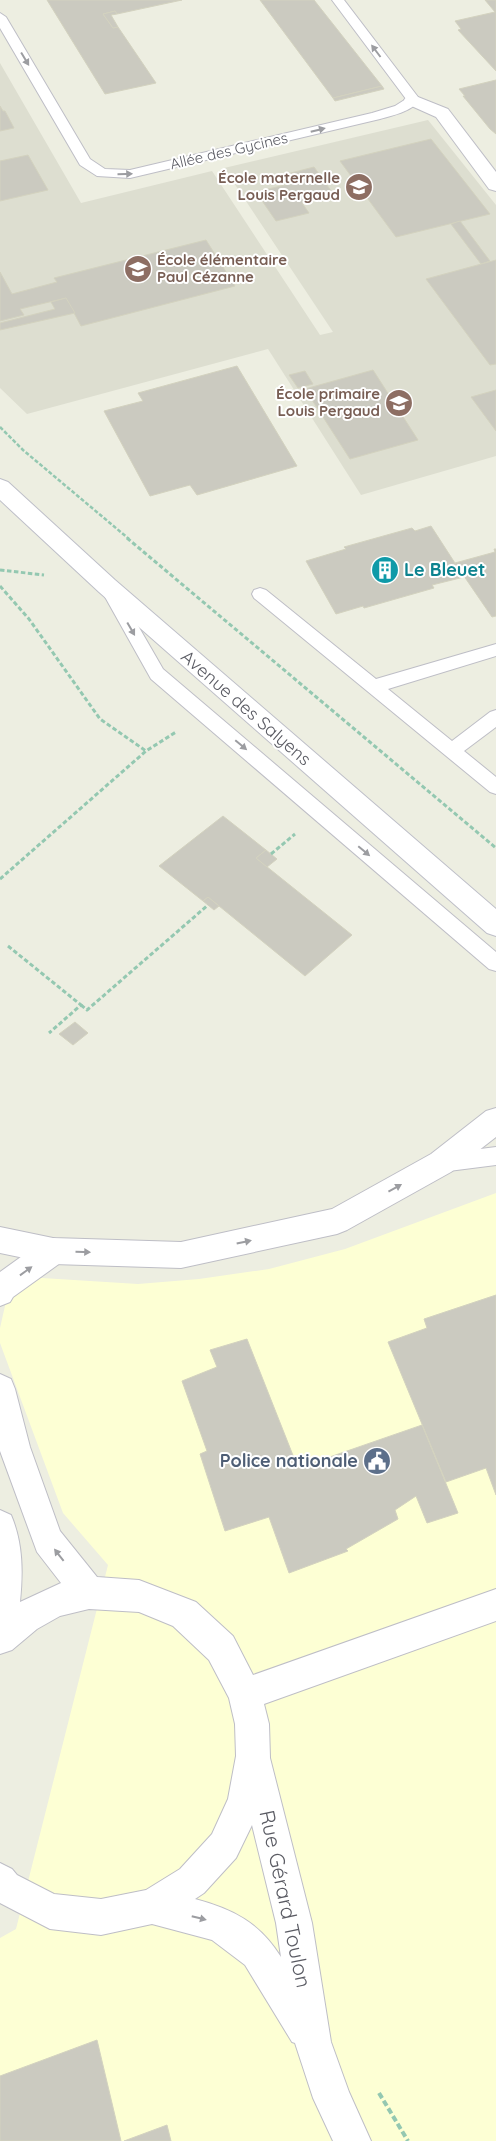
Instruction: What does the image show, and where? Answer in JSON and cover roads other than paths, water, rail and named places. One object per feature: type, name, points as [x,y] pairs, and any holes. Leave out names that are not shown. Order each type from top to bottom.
[{"type":"street","points":[[413,100],[442,113],[493,175]]},
{"type":"street","name":"Avenue des Salyens","points":[[0,487],[107,586],[496,925]]},
{"type":"street","points":[[0,1240],[53,1251],[181,1255],[337,1221],[442,1163],[496,1120]]},
{"type":"street","points":[[0,1292],[1,1288],[53,1251]]},
{"type":"street","points":[[0,1390],[14,1447],[48,1541],[89,1593]]},
{"type":"street","points":[[0,1526],[6,1547],[6,1588],[0,1626]]},
{"type":"street","points":[[0,1638],[25,1617],[56,1601],[89,1593],[139,1596],[184,1614],[221,1648],[245,1694],[252,1724],[254,1756],[244,1802],[224,1846],[192,1881],[152,1906],[101,1917],[50,1911],[2,1885]]},
{"type":"street","points":[[245,1694],[496,1605]]},
{"type":"street","name":"Rue Gérard Toulon","points":[[254,1756],[277,1860],[294,1923],[313,2042],[332,2098],[352,2141]]},
{"type":"street","name":"Rue Gérard Toulon","points":[[152,1906],[221,1924],[258,1952],[313,2042]]},
{"type":"street","name":"Rue Gérard Toulon","points":[[332,2098],[335,2141]]},
{"type":"lane","points":[[338,0],[413,100]]},
{"type":"lane","name":"Allée des Gycines","points":[[0,17],[85,162],[102,173],[130,174],[251,146],[400,109],[413,100]]},
{"type":"lane","points":[[107,586],[157,674],[496,963]]},
{"type":"lane","points":[[260,594],[496,787]]},
{"type":"lane","points":[[372,687],[496,650]]},
{"type":"lane","points":[[452,750],[496,717]]},
{"type":"lane","points":[[442,1163],[496,1156]]},
{"type":"place","name":"École maternelle Louis Pergaud","points":[[359,187]]},
{"type":"place","name":"École élémentaire Paul Cézanne","points":[[138,269]]},
{"type":"place","name":"École primaire Louis Pergaud","points":[[399,403]]},
{"type":"place","name":"Le Bleuet","points":[[385,570]]},
{"type":"place","name":"Police nationale","points":[[377,1461]]}]
